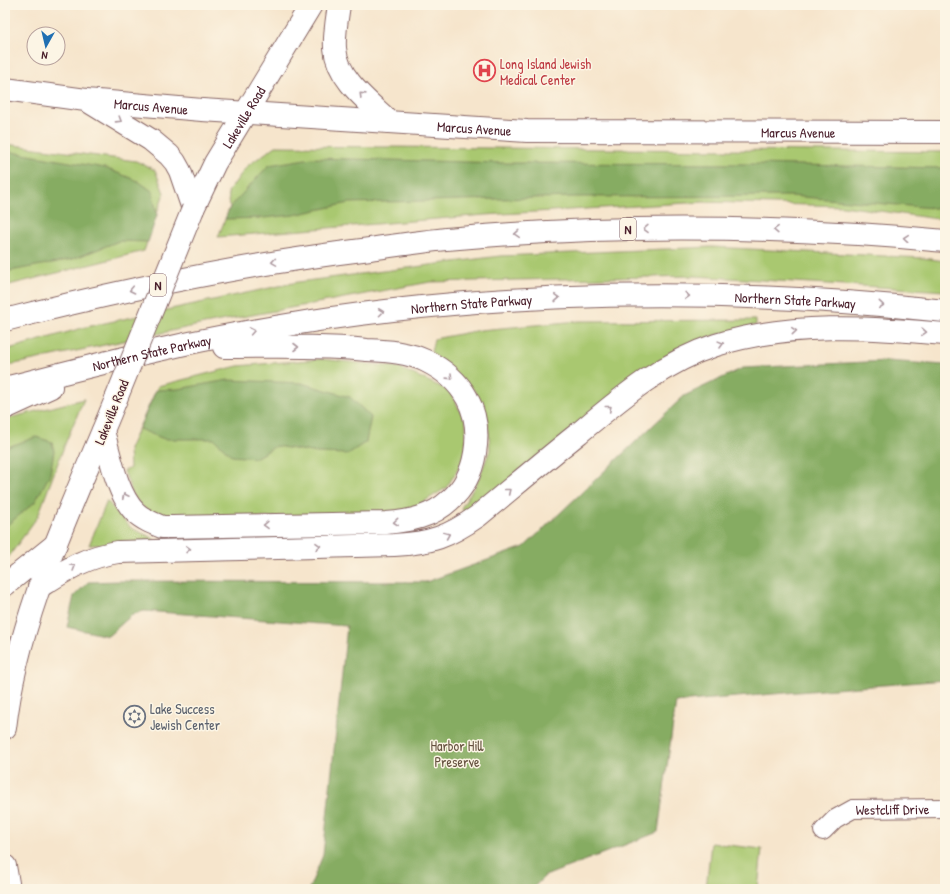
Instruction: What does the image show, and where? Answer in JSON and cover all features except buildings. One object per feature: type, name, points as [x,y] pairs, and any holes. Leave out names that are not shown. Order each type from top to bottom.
[{"type":"main road","name":"Lakeville Road","points":[[5,728],[22,642],[39,587],[193,209],[215,163],[312,5]]},
{"type":"main road","points":[[339,5],[335,44],[336,58],[340,67],[352,84],[390,122]]},
{"type":"main road","name":"Marcus Avenue","points":[[5,89],[86,100],[246,113],[526,131],[945,132]]},
{"type":"main road","points":[[86,100],[152,140],[169,155],[175,162],[185,182],[193,209]]},
{"type":"main road","name":"N","points":[[5,320],[65,304],[240,268],[312,256],[457,238],[588,230],[683,228],[822,232],[945,241]]},
{"type":"main road","name":"Northern State Parkway","points":[[5,388],[173,346],[347,316],[420,308],[560,298],[682,296],[852,303],[945,311]]},
{"type":"main road","points":[[39,587],[80,562],[104,554],[118,552],[394,545],[426,542],[453,532],[478,516],[620,399],[656,373],[689,356],[715,345],[755,336],[799,330],[847,329],[945,334]]},
{"type":"main road","points":[[103,432],[119,483],[129,504],[135,512],[143,518],[162,527],[336,524],[408,521],[427,515],[449,502],[467,479],[474,458],[476,435],[476,424],[471,405],[452,378],[443,371],[417,357],[395,352],[343,348],[173,346]]},
{"type":"main road","points":[[5,408],[99,364]]},
{"type":"main road","points":[[5,585],[56,544]]},
{"type":"main road","points":[[5,866],[8,889]]},
{"type":"street","name":"Westcliff Drive","points":[[823,831],[835,819],[853,809],[945,808]]},
{"type":"green space","points":[[5,144],[136,161],[155,170],[164,193],[144,251],[5,286]]},
{"type":"green space","points":[[276,146],[945,152],[945,220],[843,206],[703,202],[485,215],[218,237],[230,207],[228,192],[247,166]]},
{"type":"green space","points":[[5,151],[105,168],[138,181],[152,191],[157,215],[148,242],[119,241],[73,259],[5,272]]},
{"type":"green space","points":[[312,158],[504,163],[752,164],[945,168],[945,209],[791,196],[574,197],[349,203],[294,215],[263,218],[225,219],[230,207],[269,165]]},
{"type":"green space","points":[[712,247],[923,258],[945,261],[945,291],[694,276],[430,282],[204,324],[5,366],[5,350],[86,327],[298,282],[500,256]]},
{"type":"green space","points":[[756,320],[756,325],[705,338],[468,516],[461,508],[477,483],[490,450],[488,420],[475,391],[431,352],[434,339],[480,330],[579,321]]},
{"type":"green space","points":[[321,359],[397,367],[450,391],[466,422],[466,457],[446,488],[407,512],[179,521],[150,515],[133,496],[124,471],[130,468],[129,449],[158,386],[238,366]]},
{"type":"green space","name":"Harbor Hill Preserve","points":[[887,361],[945,365],[945,680],[676,702],[658,832],[545,876],[532,889],[309,889],[323,855],[347,626],[144,611],[133,614],[108,636],[67,627],[74,596],[88,582],[426,582],[524,547],[684,396],[743,368]]},
{"type":"green space","points":[[228,380],[301,383],[350,397],[371,417],[366,442],[348,454],[317,453],[276,446],[255,458],[232,456],[214,439],[164,439],[139,429],[156,390],[178,389]]},
{"type":"green space","points":[[84,399],[65,444],[38,516],[5,562],[5,419]]},
{"type":"green space","points":[[36,437],[52,442],[54,451],[50,474],[35,502],[5,527],[5,448]]},
{"type":"green space","points":[[107,501],[131,528],[153,538],[154,544],[89,545]]},
{"type":"green space","points":[[711,843],[762,849],[758,889],[706,889]]},
{"type":"place","name":"Long Island Jewish Medical Center","points":[[484,71]]},
{"type":"place","name":"Lake Success Jewish Center","points":[[135,716]]}]
